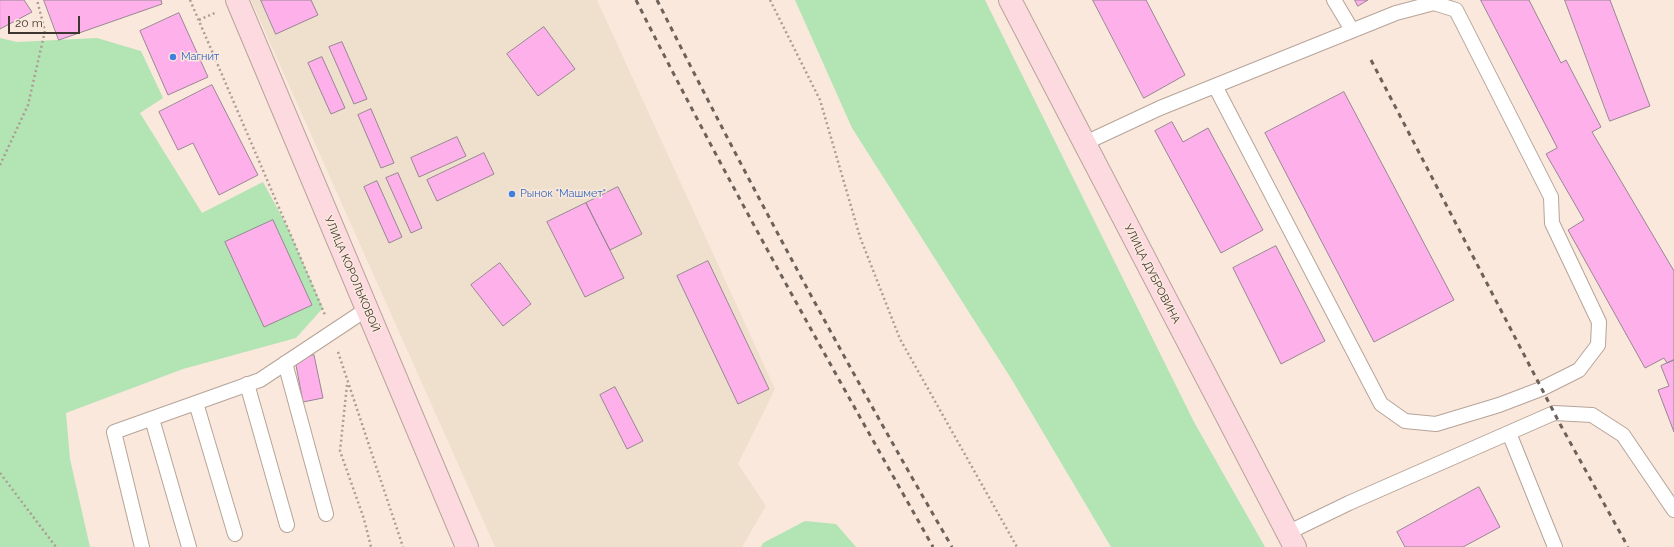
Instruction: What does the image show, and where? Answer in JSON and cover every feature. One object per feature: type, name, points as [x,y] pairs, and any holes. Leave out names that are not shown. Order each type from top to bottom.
[{"type":"main road","name":"УЛИЦА КОРОЛЬКОВОЙ","points":[[237,0],[467,547]]},
{"type":"main road","name":"УЛИЦА ДУБРОВИНА","points":[[1010,0],[1291,540]]},
{"type":"lane","points":[[1334,0],[1352,30]]},
{"type":"lane","points":[[1085,143],[1160,108],[1396,13],[1434,3],[1456,10],[1551,197],[1552,224],[1599,322],[1598,345],[1579,370],[1542,389],[1499,405],[1436,424],[1405,422],[1380,404],[1215,86]]},
{"type":"lane","points":[[142,547],[114,432],[260,380],[367,309]]},
{"type":"lane","points":[[285,363],[326,514]]},
{"type":"lane","points":[[248,384],[287,525]]},
{"type":"lane","points":[[196,403],[235,534]]},
{"type":"lane","points":[[1291,540],[1349,503],[1554,413],[1592,415],[1623,435],[1674,510]]},
{"type":"lane","points":[[152,418],[189,547]]},
{"type":"lane","points":[[1509,433],[1555,547]]},
{"type":"path","points":[[0,165],[28,105],[45,31],[37,0]]},
{"type":"path","points":[[190,0],[328,321],[403,547]]},
{"type":"path","points":[[770,0],[820,100],[860,237],[900,339],[1017,547]]},
{"type":"path","points":[[348,382],[340,452],[364,519],[371,547]]},
{"type":"path","points":[[0,473],[56,547]]},
{"type":"shaded area","name":"Рынок \"Машмет\"","points":[[251,0],[597,0],[775,389],[738,464],[766,506],[742,547],[495,547]]},
{"type":"green space","points":[[795,0],[985,0],[1194,422],[1265,547],[1111,547],[1012,380],[852,128]]},
{"type":"green space","points":[[0,38],[17,42],[97,38],[141,51],[163,98],[140,113],[202,213],[263,182],[287,226],[323,308],[296,338],[183,369],[66,413],[70,459],[90,547],[0,547]]},
{"type":"green space","points":[[805,521],[836,524],[856,547],[761,547],[763,543]]},
{"type":"building","points":[[0,0],[24,0],[32,12],[0,29]]},
{"type":"building","points":[[44,0],[161,0],[162,4],[59,40]]},
{"type":"building","points":[[261,0],[311,0],[318,15],[276,34]]},
{"type":"building","points":[[1093,0],[1146,0],[1185,75],[1144,98]]},
{"type":"building","points":[[1355,0],[1368,0],[1358,6]]},
{"type":"building","points":[[1481,0],[1529,0],[1561,63],[1566,60],[1601,127],[1592,132],[1674,271],[1674,360],[1667,363],[1664,358],[1645,368],[1568,230],[1584,220],[1546,154],[1557,148]]},
{"type":"building","points":[[1565,0],[1610,0],[1650,106],[1610,121]]},
{"type":"building","points":[[179,13],[208,77],[168,95],[140,31]]},
{"type":"building","points":[[544,27],[575,69],[538,96],[507,54]]},
{"type":"building","points":[[342,42],[367,99],[354,104],[329,47]]},
{"type":"building","points":[[322,57],[345,108],[331,114],[308,63]]},
{"type":"building","points":[[212,85],[258,175],[219,195],[193,143],[178,150],[159,112]]},
{"type":"building","points":[[1344,92],[1454,300],[1374,342],[1265,133]]},
{"type":"building","points":[[371,109],[394,163],[381,168],[358,115]]},
{"type":"building","points":[[1172,122],[1183,142],[1208,128],[1263,230],[1221,253],[1155,131]]},
{"type":"building","points":[[457,137],[466,156],[419,177],[411,158]]},
{"type":"building","points":[[484,153],[494,174],[437,201],[427,180]]},
{"type":"building","points":[[398,173],[422,228],[411,233],[386,178]]},
{"type":"building","points":[[377,181],[402,237],[389,243],[364,187]]},
{"type":"building","points":[[618,187],[642,234],[610,250],[586,203]]},
{"type":"building","points":[[586,203],[624,278],[585,297],[547,222]]},
{"type":"building","points":[[273,220],[312,305],[264,327],[225,242]]},
{"type":"building","points":[[1276,246],[1325,341],[1281,364],[1233,268]]},
{"type":"building","points":[[708,261],[769,389],[738,404],[677,276]]},
{"type":"building","points":[[500,263],[531,304],[503,326],[471,285]]},
{"type":"building","points":[[314,355],[323,398],[303,402],[295,360]]},
{"type":"building","points":[[1674,360],[1674,432],[1658,390],[1669,386],[1661,366]]},
{"type":"building","points":[[615,387],[643,441],[627,449],[600,395]]},
{"type":"building","points":[[1479,487],[1500,527],[1463,547],[1405,547],[1397,532]]},
{"type":"railway","points":[[636,0],[744,207],[933,547]]},
{"type":"railway","points":[[657,0],[800,276],[913,480],[952,547]]},
{"type":"railway","points":[[1371,60],[1560,424],[1628,547]]},
{"type":"place","name":"Магнит","points":[[173,57]]},
{"type":"place","name":"Рынок \"Машмет\"","points":[[512,194]]}]
